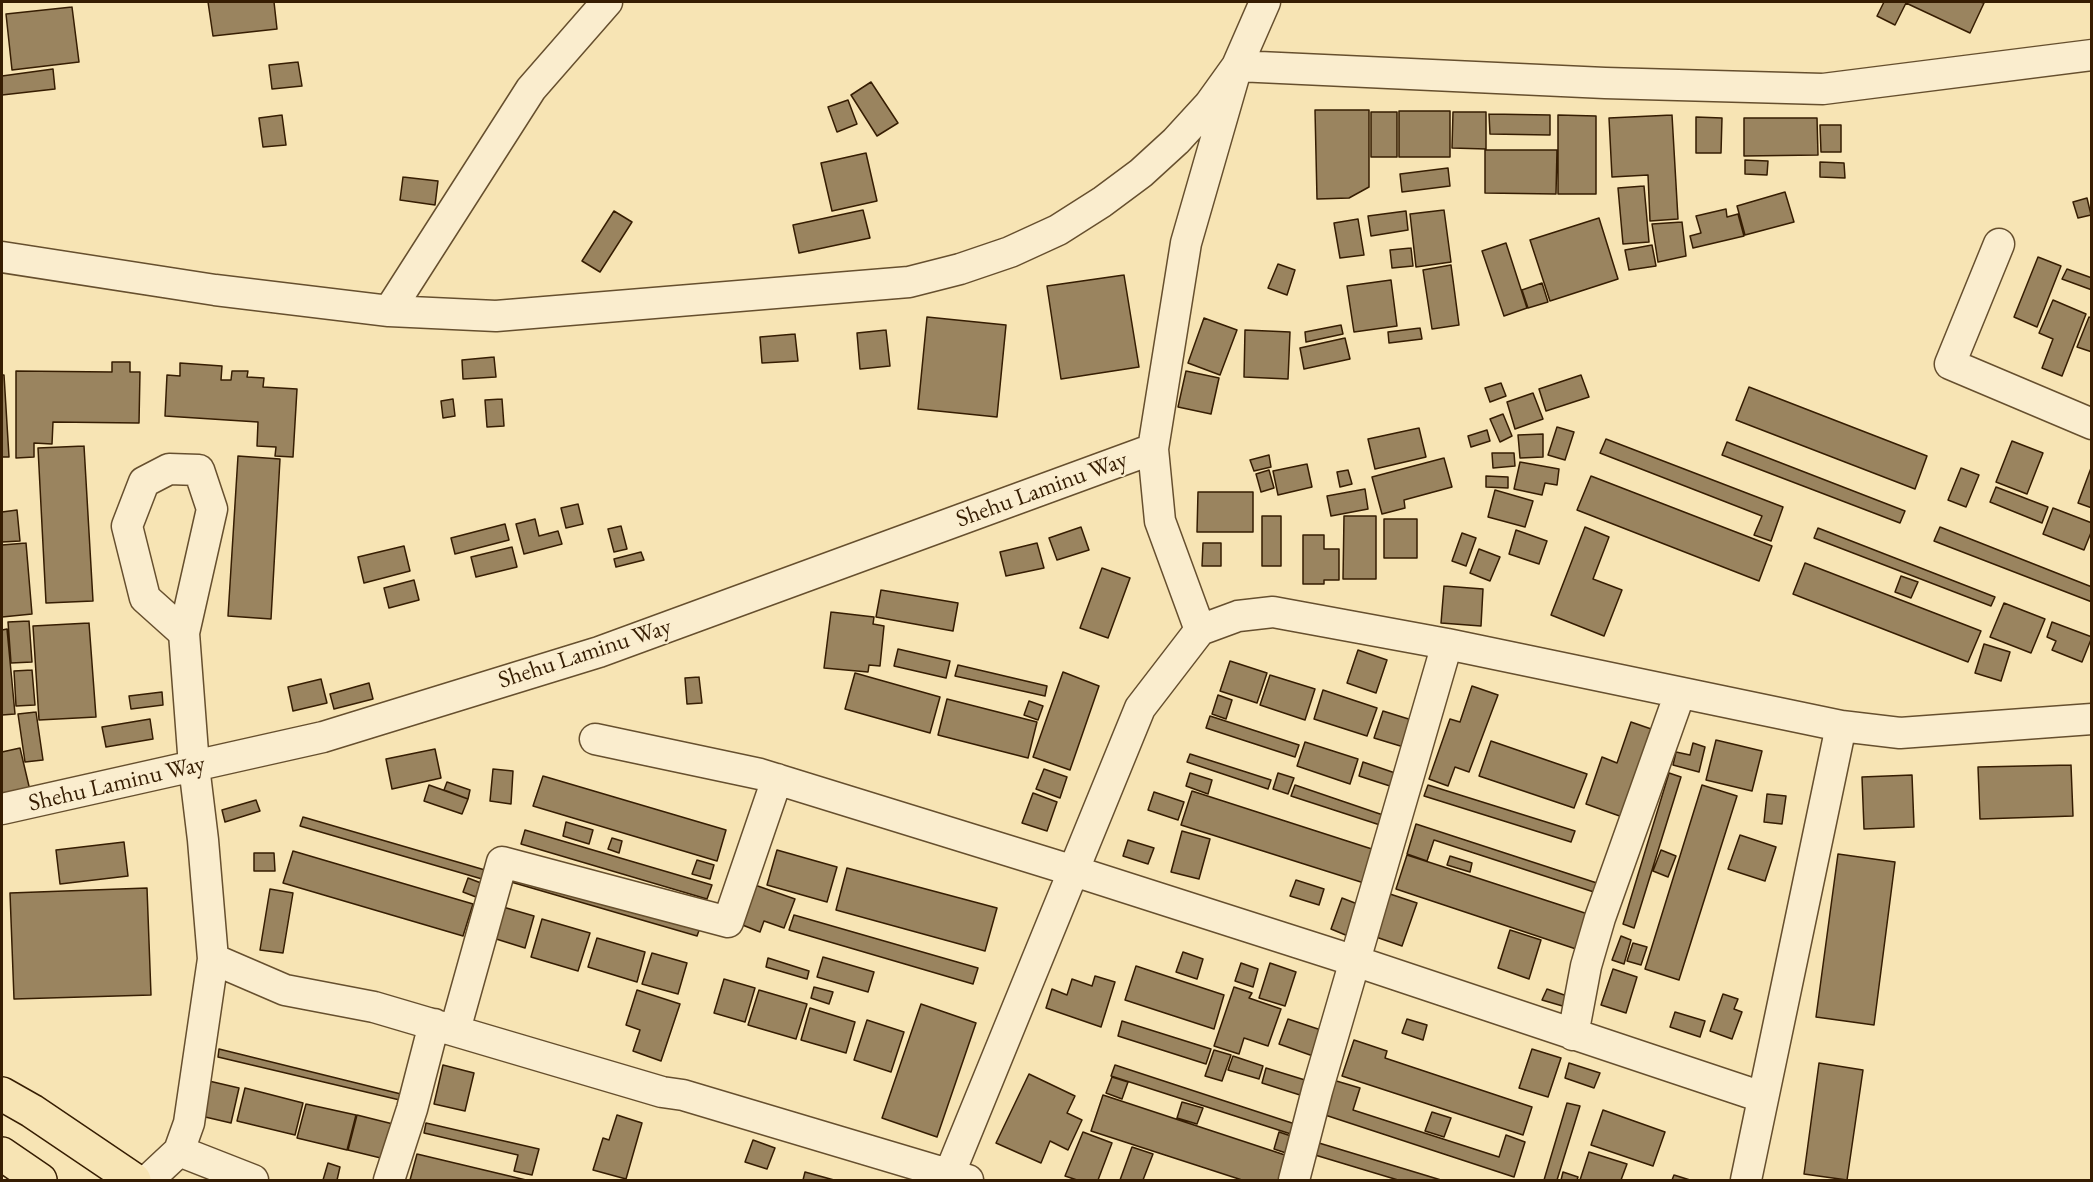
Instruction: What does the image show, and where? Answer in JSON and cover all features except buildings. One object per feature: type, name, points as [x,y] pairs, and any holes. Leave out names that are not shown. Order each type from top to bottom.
[{"type":"highway","points":[[2,1094],[32,1111],[134,1180]]},
{"type":"highway","points":[[2,1154],[40,1180]]},
{"type":"street","points":[[389,311],[531,89],[606,2]]},
{"type":"street","points":[[1200,630],[1160,521],[1153,449],[1186,243],[1237,66],[1265,2]]},
{"type":"street","points":[[1237,66],[1605,83],[1823,89],[2091,54]]},
{"type":"street","points":[[2,257],[215,290],[389,311],[496,316],[909,282],[960,269],[1010,252],[1048,234],[1102,202],[1141,173],[1176,141],[1209,105],[1237,66]]},
{"type":"street","points":[[1999,244],[1950,364],[2091,424]]},
{"type":"street","name":"Shehu Laminu Way","points":[[2,809],[323,737],[599,652],[1153,449]]},
{"type":"street","points":[[147,1180],[179,1151],[189,1123],[213,959],[194,766],[184,633],[212,509],[199,470],[169,469],[144,482],[128,526],[145,598],[184,633]]},
{"type":"street","points":[[213,959],[285,990],[374,1007],[662,1092],[683,1095],[955,1178],[1140,708],[1200,630],[1238,616],[1273,612],[1447,644],[1841,726],[1900,734],[2091,719]]},
{"type":"street","points":[[1294,1180],[1447,644]]},
{"type":"street","points":[[1573,1035],[1586,966],[1600,918],[1680,693]]},
{"type":"street","points":[[1746,1180],[1841,726]]},
{"type":"street","points":[[595,739],[777,779],[1355,961],[1762,1097]]},
{"type":"street","points":[[389,1180],[412,1109],[444,1027],[502,862],[728,922],[777,779]]},
{"type":"street","points":[[179,1151],[253,1180]]}]
